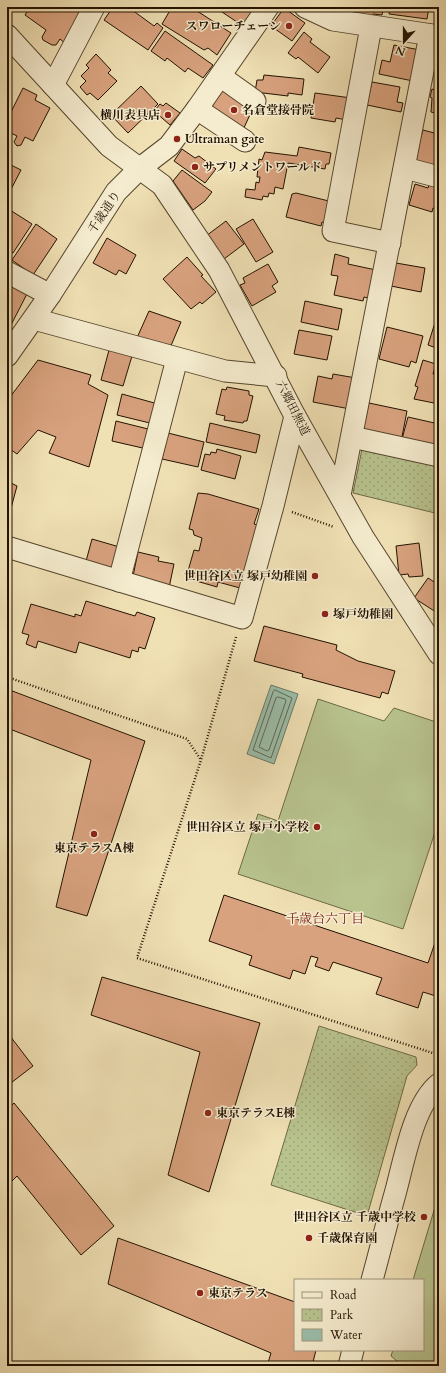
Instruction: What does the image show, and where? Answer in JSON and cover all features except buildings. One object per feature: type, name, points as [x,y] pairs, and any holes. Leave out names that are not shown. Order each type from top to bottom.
[{"type":"street","points":[[53,85],[94,7]]},
{"type":"street","name":"千歳通り","points":[[7,356],[34,319],[116,192],[140,169],[169,146],[197,109],[268,7]]},
{"type":"street","points":[[305,7],[333,20],[371,27],[435,35],[405,168],[340,495]]},
{"type":"street","points":[[371,27],[333,231],[390,243]]},
{"type":"street","points":[[7,35],[109,146],[140,169]]},
{"type":"street","points":[[220,76],[255,101]]},
{"type":"street","points":[[197,109],[245,141]]},
{"type":"street","points":[[405,168],[439,177]]},
{"type":"street","name":"六郷田無道","points":[[140,169],[162,185],[219,270],[296,416],[363,537],[439,654]]},
{"type":"street","points":[[7,272],[50,294]]},
{"type":"street","points":[[34,319],[225,371],[276,376]]},
{"type":"street","points":[[119,581],[177,359]]},
{"type":"street","points":[[7,548],[242,618],[296,416]]},
{"type":"street","points":[[352,437],[439,456]]},
{"type":"street","points":[[372,1279],[412,1135],[426,1098],[432,1089],[439,1084]]},
{"type":"street","points":[[349,1366],[353,1351]]},
{"type":"path","points":[[273,506],[363,537]]},
{"type":"path","points":[[242,618],[201,760],[137,958],[439,1054]]},
{"type":"path","points":[[7,677],[187,740],[201,760]]},
{"type":"green space","points":[[362,449],[439,465],[439,514],[353,493]]},
{"type":"green space","points":[[318,699],[384,721],[394,708],[439,723],[439,820],[403,929],[238,874],[258,814],[278,821]]},
{"type":"green space","points":[[319,1026],[416,1057],[417,1065],[407,1076],[367,1216],[271,1185]]},
{"type":"green space","points":[[439,1194],[439,1366],[403,1366],[391,1356],[393,1351],[424,1351],[424,1279],[413,1279]]},
{"type":"water","points":[[271,685],[298,694],[274,764],[247,754]]},
{"type":"place","name":"スワローチェーン","points":[[289,26]]},
{"type":"place","name":"名倉堂接骨院","points":[[234,110]]},
{"type":"place","name":"横川表具店","points":[[168,115]]},
{"type":"place","name":"Ultraman gate","points":[[177,139]]},
{"type":"place","name":"サプリメントワールド","points":[[195,167]]},
{"type":"place","name":"世田谷区立 塚戸幼稚園","points":[[315,576]]},
{"type":"place","name":"塚戸幼稚園","points":[[325,614]]},
{"type":"place","name":"世田谷区立 塚戸小学校","points":[[317,827]]},
{"type":"place","name":"東京テラスA棟","points":[[94,834]]},
{"type":"place","name":"東京テラスE棟","points":[[208,1113]]},
{"type":"place","name":"世田谷区立 千歳中学校","points":[[424,1217]]},
{"type":"place","name":"千歳保育園","points":[[309,1238]]},
{"type":"place","name":"東京テラス","points":[[200,1293]]},
{"type":"district","name":"千歳台六丁目","points":[[325,918]]}]
